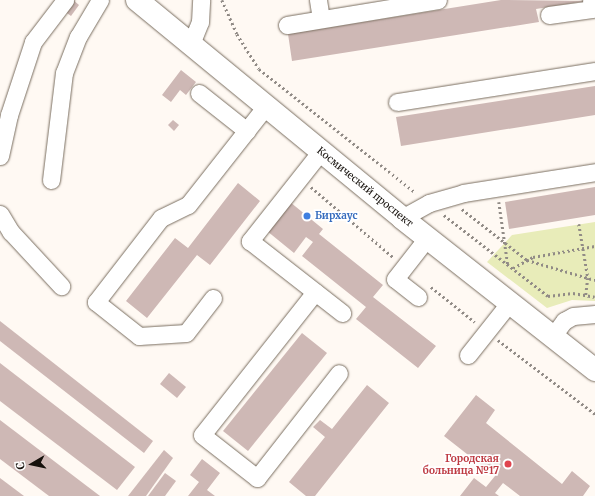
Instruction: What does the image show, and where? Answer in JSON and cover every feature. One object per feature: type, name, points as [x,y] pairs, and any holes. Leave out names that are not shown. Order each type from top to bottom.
[{"type":"main road","name":"Космический проспект","points":[[137,0],[402,218],[595,370]]},
{"type":"lane","points":[[0,156],[9,115],[33,42],[65,0]]},
{"type":"lane","points":[[51,180],[64,73],[78,36],[100,0]]},
{"type":"lane","points":[[191,44],[200,22],[202,0]]},
{"type":"lane","points":[[318,0],[321,19]]},
{"type":"lane","points":[[287,25],[438,0]]},
{"type":"lane","points":[[549,15],[592,9],[591,0]]},
{"type":"lane","points":[[397,102],[595,71]]},
{"type":"lane","points":[[199,93],[246,131]]},
{"type":"lane","points":[[213,298],[186,333],[139,336],[96,302],[161,218],[188,205],[266,106]]},
{"type":"lane","points":[[321,151],[250,241],[342,313]]},
{"type":"lane","points":[[402,218],[429,203],[447,197],[497,187],[595,172]]},
{"type":"lane","points":[[0,214],[11,232],[61,286]]},
{"type":"lane","points":[[423,291],[395,279],[428,238]]},
{"type":"lane","points":[[315,292],[202,436],[257,478],[340,373]]},
{"type":"lane","points":[[468,355],[510,302]]},
{"type":"lane","points":[[553,336],[564,321],[569,318],[585,313],[595,314]]},
{"type":"path","points":[[222,0],[237,34],[259,69],[548,296],[573,293],[595,297]]},
{"type":"path","points":[[300,177],[405,267]]},
{"type":"path","points":[[497,187],[508,265]]},
{"type":"path","points":[[447,197],[527,260],[595,280]]},
{"type":"path","points":[[579,224],[588,278],[586,295]]},
{"type":"path","points":[[513,268],[533,257],[595,246]]},
{"type":"path","points":[[423,291],[487,331],[595,414]]},
{"type":"green space","points":[[595,222],[595,301],[572,300],[547,308],[487,262],[512,235]]},
{"type":"building","points":[[73,0],[79,5],[71,16],[64,11]]},
{"type":"building","points":[[501,0],[586,1],[536,9],[539,22],[292,61],[288,34]]},
{"type":"building","points":[[181,70],[196,82],[186,95],[180,90],[171,102],[162,95]]},
{"type":"building","points":[[595,86],[595,115],[401,146],[396,117]]},
{"type":"building","points":[[173,120],[179,125],[174,131],[168,125]]},
{"type":"building","points":[[238,183],[260,201],[210,265],[197,255],[147,318],[126,301],[175,238],[188,248]]},
{"type":"building","points":[[595,187],[595,215],[509,229],[505,202]]},
{"type":"building","points":[[290,202],[323,229],[319,234],[383,285],[373,297],[436,346],[418,368],[356,319],[366,307],[302,256],[313,242],[306,237],[294,253],[267,231]]},
{"type":"building","points":[[0,321],[153,441],[144,453],[0,341]]},
{"type":"building","points":[[302,333],[327,353],[248,451],[223,431]]},
{"type":"building","points":[[0,363],[135,467],[117,490],[0,401]]},
{"type":"building","points":[[169,373],[186,387],[177,398],[160,384]]},
{"type":"building","points":[[367,385],[389,403],[315,496],[306,496],[289,482],[325,437],[313,427],[320,420],[332,429]]},
{"type":"building","points":[[476,395],[495,410],[486,423],[562,484],[572,471],[590,486],[583,496],[520,496],[503,483],[495,493],[499,496],[460,496],[474,478],[486,487],[495,476],[444,436]]},
{"type":"building","points":[[0,420],[100,496],[49,496],[0,459]]},
{"type":"building","points":[[164,450],[173,458],[146,496],[128,496]]},
{"type":"building","points":[[202,459],[220,473],[207,490],[215,496],[188,496],[199,482],[190,475]]},
{"type":"building","points":[[165,473],[176,481],[165,496],[148,496]]},
{"type":"building","points":[[0,478],[24,496],[0,496]]},
{"type":"place","name":"Бирхаус","points":[[307,216]]},
{"type":"place","name":"Городская больница №17","points":[[508,464]]}]
